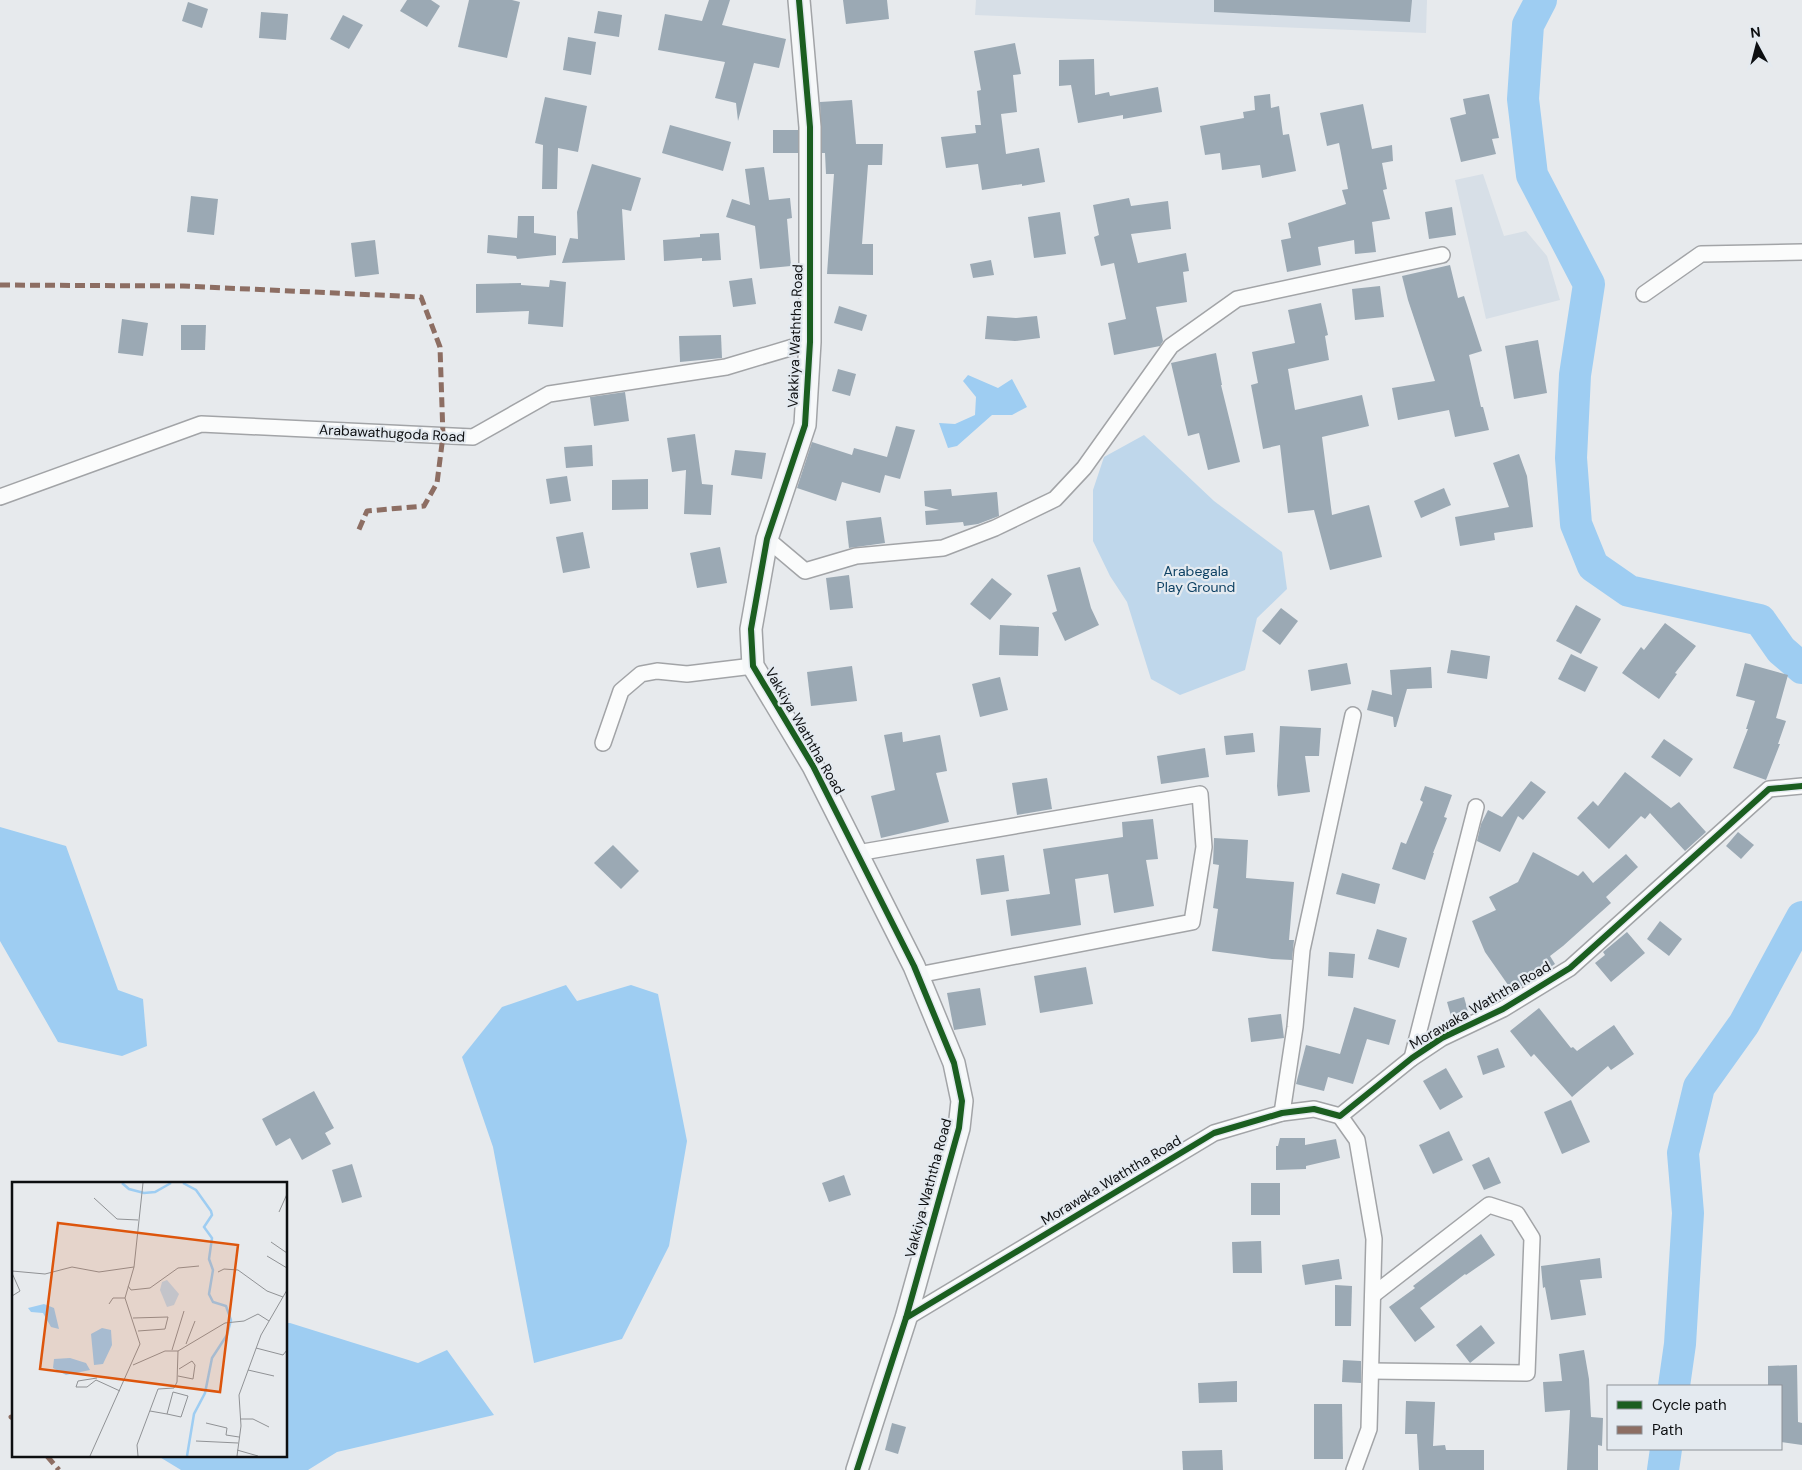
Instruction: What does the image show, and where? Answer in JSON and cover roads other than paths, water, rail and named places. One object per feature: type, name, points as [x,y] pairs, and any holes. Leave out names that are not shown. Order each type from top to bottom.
[{"type":"street","name":"Vakkiya Waththa Road","points":[[798,0],[810,127],[810,342],[805,425],[767,539],[751,628],[753,666],[813,766],[918,975],[954,1063],[962,1101],[959,1128],[906,1318],[857,1470]]},
{"type":"street","points":[[1644,294],[1701,254],[1802,252]]},
{"type":"street","points":[[767,539],[805,571],[856,556],[943,548],[994,528],[1055,499],[1084,468],[1170,346],[1237,299],[1442,256]]},
{"type":"street","name":"Arabawathugoda Road","points":[[0,497],[200,424],[473,437],[549,394],[726,368],[810,342]]},
{"type":"street","points":[[604,744],[621,691],[640,674],[657,671],[687,674],[753,666]]},
{"type":"street","points":[[1282,1113],[1295,1028],[1302,950],[1353,715]]},
{"type":"street","name":"Morawaka Waththa Road","points":[[906,1318],[1214,1133],[1282,1113],[1314,1109],[1340,1116],[1412,1058],[1442,1038],[1502,1009],[1570,968],[1769,789],[1802,786]]},
{"type":"street","points":[[857,853],[1200,794],[1204,847],[1192,922],[918,975]]},
{"type":"street","points":[[1412,1058],[1476,806]]},
{"type":"street","points":[[1340,1116],[1357,1140],[1374,1239],[1370,1429],[1354,1470]]},
{"type":"street","points":[[1371,1371],[1527,1373],[1532,1238],[1517,1214],[1489,1205],[1372,1296]]},
{"type":"water","points":[[968,375],[998,388],[1012,379],[1027,407],[1012,415],[992,415],[957,446],[948,448],[939,423],[955,424],[975,415],[976,397],[963,381]]},
{"type":"water","points":[[0,827],[66,846],[118,990],[143,999],[147,1046],[122,1056],[58,1042],[0,941]]},
{"type":"water","points":[[566,985],[577,1001],[631,985],[658,994],[687,1141],[669,1246],[622,1339],[534,1363],[493,1147],[462,1057],[502,1007]]},
{"type":"water","points":[[288,1323],[418,1363],[447,1350],[494,1415],[337,1452],[308,1470],[181,1470],[161,1458],[288,1458]]},
{"type":"waterway","points":[[1541,0],[1528,25],[1523,99],[1532,175],[1589,284],[1575,375],[1571,458],[1576,524],[1593,566],[1629,591],[1760,620],[1781,650],[1802,668]]},
{"type":"waterway","points":[[1674,1385],[1680,1344],[1688,1213],[1683,1153],[1699,1087],[1744,1024],[1802,917]]},
{"type":"waterway","points":[[1663,1470],[1666,1450]]},
{"type":"park label","name":"Arabegala Play Ground","points":[[1196,580]]}]
